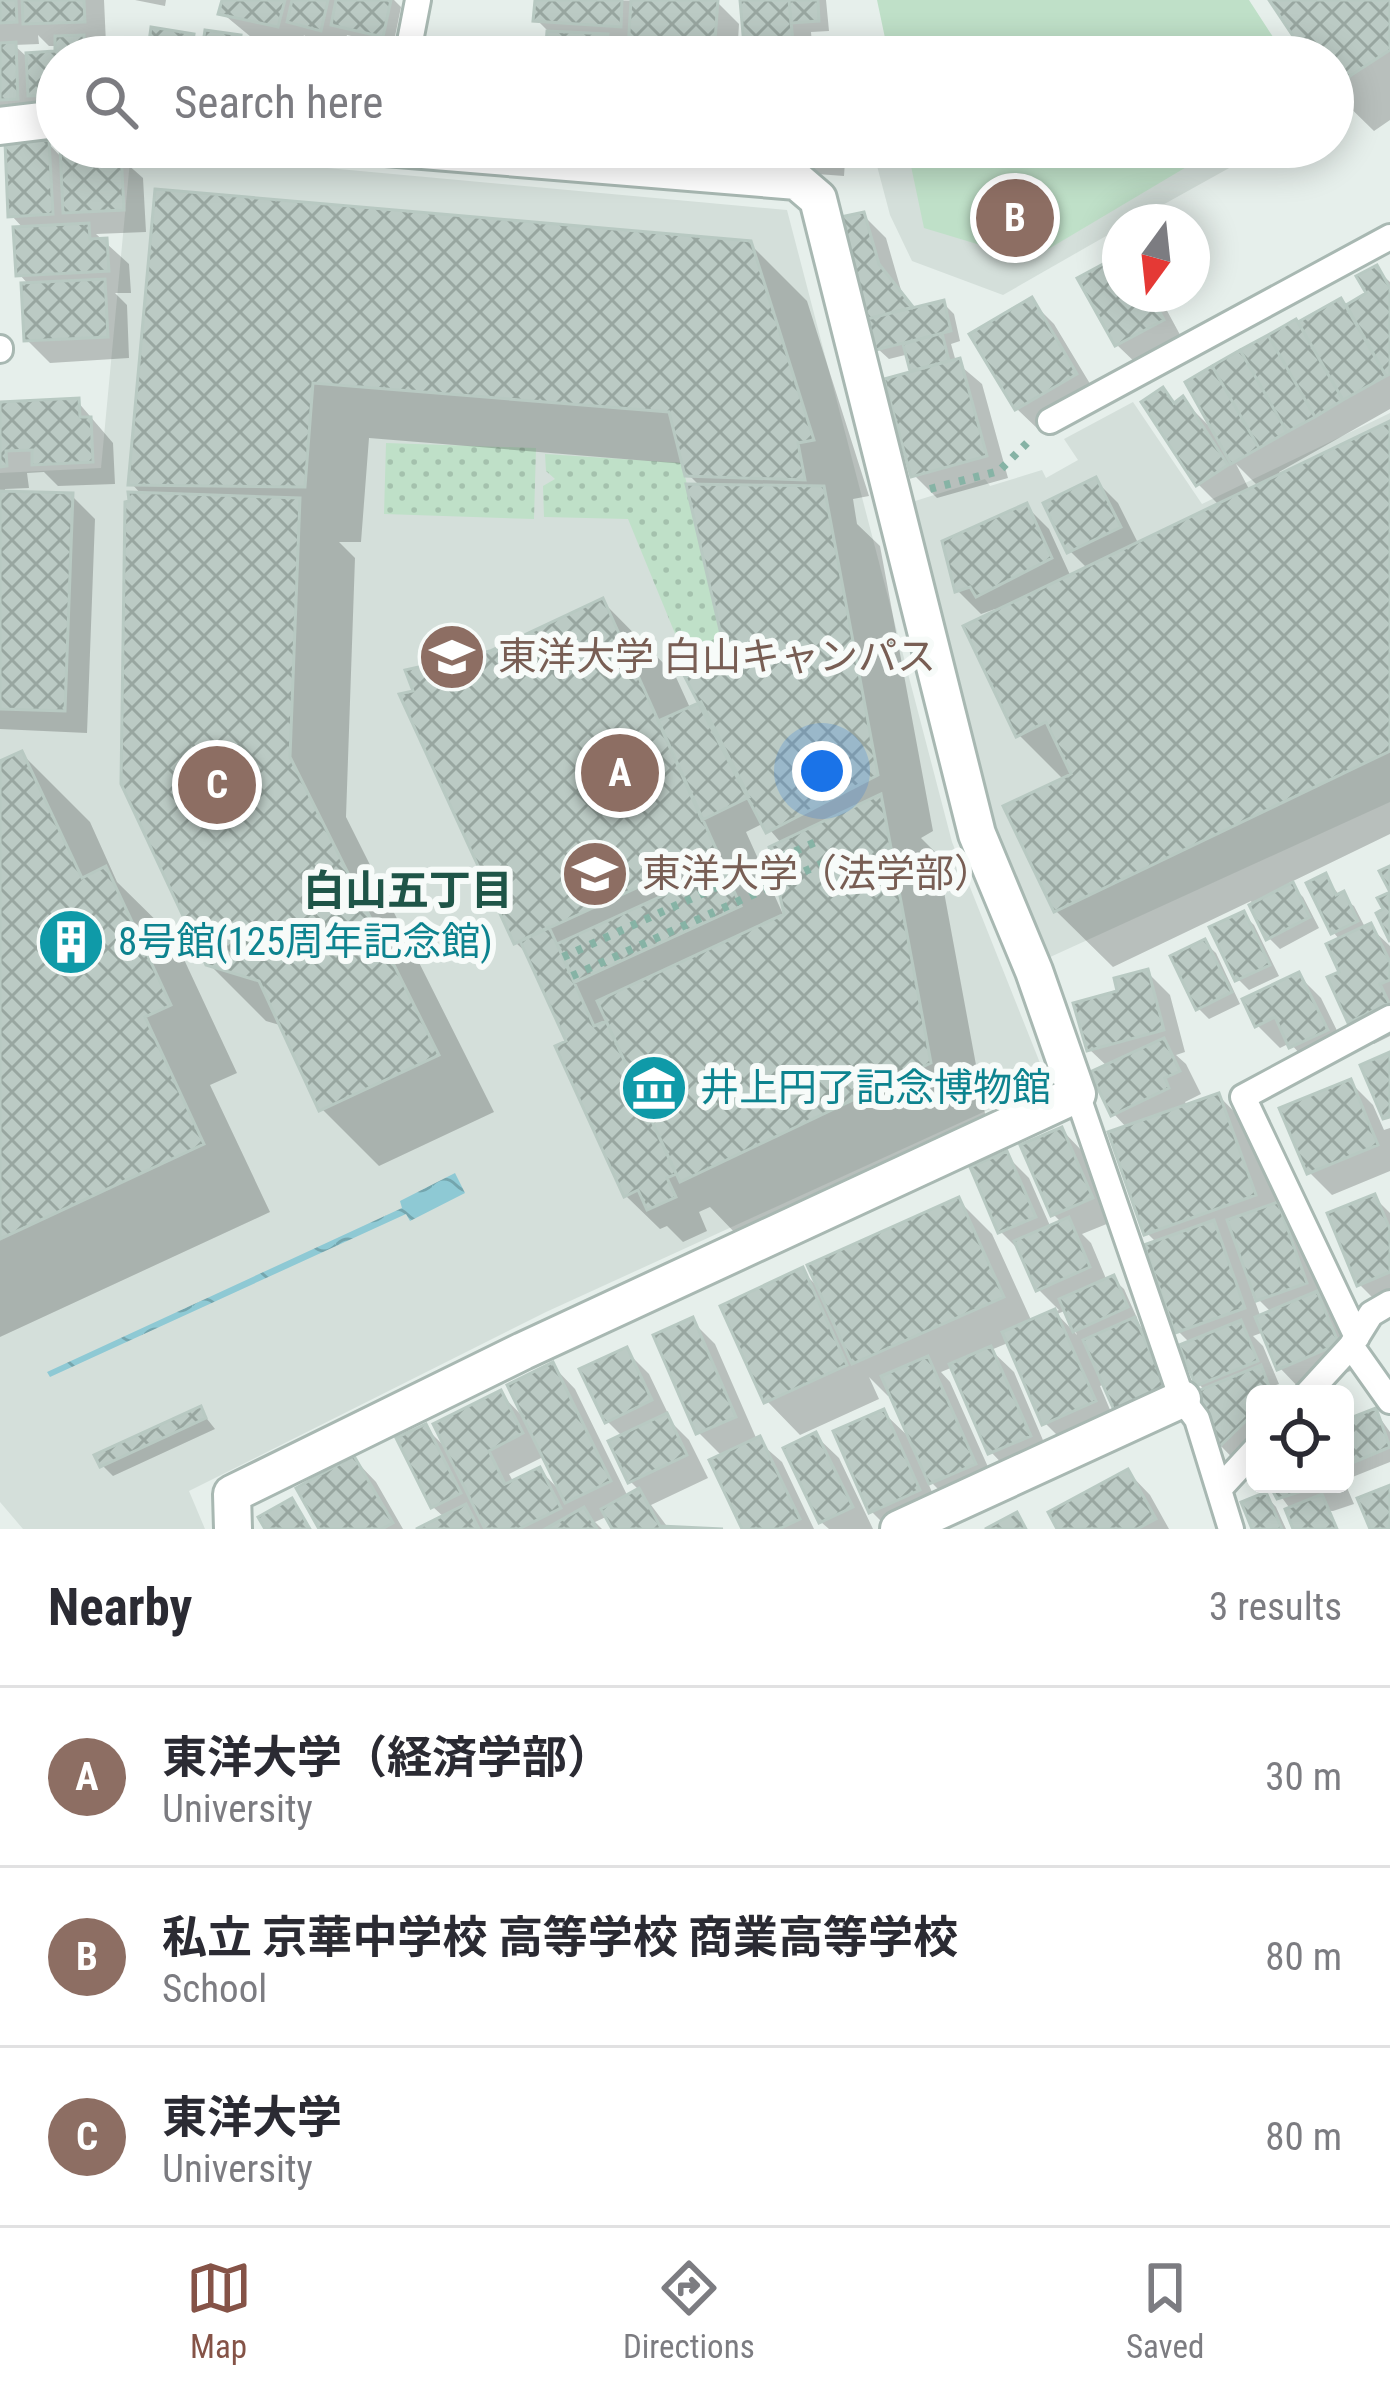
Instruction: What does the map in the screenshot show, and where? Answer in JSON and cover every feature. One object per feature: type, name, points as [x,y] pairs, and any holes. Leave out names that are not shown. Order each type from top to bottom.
[{"type":"street","points":[[0,127],[36,122]]},
{"type":"street","points":[[233,1529],[232,1494],[524,1351],[1077,1094],[1034,971],[977,834],[818,199],[797,182],[634,168]]},
{"type":"street","points":[[899,1529],[1182,1399]]},
{"type":"lane","points":[[411,36],[418,0]]},
{"type":"lane","points":[[1050,421],[1390,237]]},
{"type":"lane","points":[[1390,1018],[1243,1097],[1354,1341],[1390,1401]]},
{"type":"lane","points":[[1077,1094],[1182,1399],[1196,1419],[1231,1529]]},
{"type":"lane","points":[[1315,1385],[1371,1314],[1390,1304]]},
{"type":"lane","points":[[1219,1490],[1246,1460]]},
{"type":"path","points":[[894,500],[999,471],[1050,421]]},
{"type":"path","points":[[563,957],[822,839]]},
{"type":"path","points":[[572,976],[832,859]]},
{"type":"shaded area","name":"東洋大学 白山キャンパス","points":[[129,168],[328,168],[787,210],[952,842],[1042,1068],[1036,1088],[546,1312],[189,1491],[205,1529],[23,1529],[0,1502],[0,473],[101,468]]},
{"type":"shaded area","points":[[878,168],[1229,168],[1164,204],[1102,204],[1102,238],[1003,295],[912,261],[890,215]]},
{"type":"shaded area","name":"東洋大学 白山キャンパス","points":[[1133,402],[1202,504],[1390,413],[1390,802],[1048,958],[996,829],[912,502],[985,479],[990,486],[1042,470],[1046,478],[1078,460],[1064,439]]},
{"type":"green space","points":[[877,0],[1249,0],[1272,36],[885,36]]},
{"type":"green space","points":[[911,168],[1185,168],[1124,204],[1102,204],[1102,217],[1030,260],[924,228]]},
{"type":"green space","points":[[386,443],[536,448],[534,519],[384,514]]},
{"type":"green space","points":[[545,454],[682,463],[723,643],[683,653],[628,519],[544,517],[543,486],[555,479],[546,471]]},
{"type":"water","points":[[455,1173],[465,1193],[410,1221],[406,1214],[50,1377],[47,1372],[402,1208],[400,1201]]},
{"type":"building","points":[[0,0],[16,0],[17,22],[0,23]]},
{"type":"building","points":[[22,0],[84,0],[85,22],[23,24]]},
{"type":"building","points":[[222,0],[285,0],[278,27],[218,14]]},
{"type":"building","points":[[292,0],[328,0],[321,31],[287,22]]},
{"type":"building","points":[[336,0],[391,0],[383,36],[331,25]]},
{"type":"building","points":[[535,0],[622,0],[621,27],[533,21]]},
{"type":"building","points":[[631,0],[718,0],[715,36],[629,36]]},
{"type":"building","points":[[740,0],[789,0],[792,36],[743,36]]},
{"type":"building","points":[[789,0],[818,0],[819,21],[791,23]]},
{"type":"building","points":[[1269,0],[1390,0],[1390,50],[1354,73],[1354,36],[1293,36]]},
{"type":"building","points":[[151,27],[194,34],[194,36],[150,36]]},
{"type":"building","points":[[205,30],[241,35],[241,36],[204,36]]},
{"type":"building","points":[[547,31],[608,34],[608,36],[547,36]]},
{"type":"building","points":[[16,42],[18,99],[0,100],[0,43]]},
{"type":"building","points":[[36,52],[36,96],[28,96],[26,53]]},
{"type":"building","points":[[36,141],[36,168],[51,168],[53,214],[8,217],[5,142]]},
{"type":"building","points":[[61,168],[122,168],[124,210],[63,213]]},
{"type":"building","points":[[155,189],[751,241],[814,440],[798,443],[805,480],[685,476],[669,412],[313,383],[305,487],[128,485]]},
{"type":"building","points":[[864,212],[879,264],[913,307],[867,319],[841,217]]},
{"type":"building","points":[[89,223],[90,239],[107,238],[109,271],[16,276],[13,227]]},
{"type":"building","points":[[1102,265],[1102,312],[1160,312],[1164,320],[1115,346],[1077,278]]},
{"type":"building","points":[[1377,265],[1390,288],[1390,374],[1386,376],[1346,305],[1366,293],[1356,276]]},
{"type":"building","points":[[105,279],[108,337],[24,341],[21,283]]},
{"type":"building","points":[[1032,297],[1077,374],[1015,410],[969,334]]},
{"type":"building","points":[[1341,298],[1386,376],[1343,400],[1298,322]]},
{"type":"building","points":[[944,300],[951,331],[876,350],[867,319]]},
{"type":"building","points":[[1296,319],[1343,400],[1315,417],[1268,335]]},
{"type":"building","points":[[942,333],[949,361],[910,371],[903,344]]},
{"type":"building","points":[[1268,335],[1315,417],[1287,432],[1240,350]]},
{"type":"building","points":[[1240,350],[1287,432],[1259,448],[1212,366]]},
{"type":"building","points":[[960,358],[987,456],[911,477],[884,379]]},
{"type":"building","points":[[1212,366],[1259,448],[1231,464],[1185,382]]},
{"type":"building","points":[[1163,387],[1174,403],[1183,396],[1228,465],[1196,486],[1141,402]]},
{"type":"building","points":[[79,398],[80,417],[91,417],[93,462],[32,465],[32,450],[6,451],[7,466],[0,467],[0,402]]},
{"type":"building","name":"東洋大学 白山キャンパス","points":[[1390,421],[1390,751],[1054,912],[1003,806],[1071,774],[1046,722],[1016,737],[963,626]]},
{"type":"building","points":[[1096,477],[1121,527],[1067,553],[1043,503]]},
{"type":"building","points":[[686,484],[824,486],[878,775],[766,833],[674,656],[723,643]]},
{"type":"building","points":[[0,491],[73,493],[65,711],[0,709]]},
{"type":"building","points":[[128,492],[300,498],[290,757],[439,1055],[319,1111],[259,981],[206,965],[121,784]]},
{"type":"building","points":[[1027,503],[1052,558],[976,597],[970,587],[955,592],[942,541]]},
{"type":"building","points":[[603,598],[717,851],[514,944],[399,694],[413,691],[405,670],[490,651]]},
{"type":"building","points":[[701,702],[749,797],[702,820],[658,721]]},
{"type":"building","name":"8号館(125周年記念館)","points":[[22,751],[82,878],[106,866],[171,1005],[145,1017],[204,1144],[0,1239],[0,761]]},
{"type":"building","points":[[881,794],[931,1063],[680,1182],[597,1001],[784,914],[769,847]]},
{"type":"building","points":[[1390,866],[1390,892],[1379,871]]},
{"type":"building","points":[[723,868],[741,906],[575,982],[557,944]]},
{"type":"building","points":[[1326,873],[1336,895],[1344,891],[1358,921],[1331,934],[1306,883]]},
{"type":"building","points":[[1293,882],[1310,917],[1266,940],[1249,905]]},
{"type":"building","points":[[1390,892],[1390,942],[1376,913],[1383,909],[1377,898]]},
{"type":"building","points":[[1244,911],[1270,965],[1235,981],[1209,927]]},
{"type":"building","points":[[1371,923],[1390,962],[1390,980],[1380,984],[1389,1003],[1348,1023],[1327,977],[1339,972],[1326,944]]},
{"type":"building","points":[[549,927],[594,1026],[606,1021],[676,1174],[667,1178],[676,1197],[647,1210],[638,1190],[624,1197],[555,1046],[566,1041],[520,941]]},
{"type":"building","points":[[1205,939],[1232,992],[1196,1010],[1170,956]]},
{"type":"building","points":[[1148,969],[1164,1030],[1087,1051],[1073,1003],[1117,991],[1114,978]]},
{"type":"building","points":[[1299,972],[1328,1030],[1289,1048],[1275,1017],[1255,1027],[1242,999]]},
{"type":"building","points":[[1164,1038],[1180,1071],[1165,1078],[1169,1088],[1111,1116],[1090,1072]]},
{"type":"building","points":[[1390,1052],[1390,1117],[1383,1119],[1360,1065]]},
{"type":"building","points":[[1351,1079],[1378,1145],[1307,1174],[1279,1108]]},
{"type":"building","points":[[1219,1093],[1256,1195],[1144,1235],[1108,1132]]},
{"type":"building","points":[[1062,1127],[1093,1198],[1051,1216],[1020,1145]]},
{"type":"building","points":[[1007,1151],[1036,1217],[998,1233],[970,1167]]},
{"type":"building","points":[[1375,1194],[1390,1229],[1390,1272],[1357,1286],[1327,1213]]},
{"type":"building","points":[[959,1197],[1004,1297],[852,1364],[807,1265]]},
{"type":"building","points":[[1278,1202],[1307,1283],[1256,1301],[1227,1220]]},
{"type":"building","points":[[1069,1217],[1090,1267],[1036,1291],[1014,1241]]},
{"type":"building","points":[[1214,1220],[1245,1308],[1175,1333],[1144,1245]]},
{"type":"building","points":[[803,1267],[847,1365],[764,1403],[720,1306]]},
{"type":"building","points":[[1114,1275],[1128,1307],[1073,1332],[1059,1299]]},
{"type":"building","points":[[1317,1291],[1339,1344],[1277,1370],[1255,1317]]},
{"type":"building","points":[[1055,1309],[1096,1401],[1042,1425],[1002,1332]]},
{"type":"building","points":[[693,1317],[736,1417],[696,1434],[653,1335]]},
{"type":"building","points":[[1135,1317],[1166,1388],[1114,1410],[1083,1340]]},
{"type":"building","points":[[1241,1320],[1258,1361],[1196,1386],[1179,1345]]},
{"type":"building","points":[[991,1346],[1031,1436],[988,1454],[949,1364]]},
{"type":"building","points":[[627,1347],[652,1400],[605,1423],[579,1369]]},
{"type":"building","points":[[928,1356],[976,1464],[929,1484],[881,1376]]},
{"type":"building","points":[[553,1362],[611,1481],[565,1503],[507,1385]]},
{"type":"building","points":[[1261,1365],[1269,1385],[1246,1385],[1246,1421],[1218,1448],[1195,1392]]},
{"type":"building","points":[[501,1390],[523,1433],[489,1451],[505,1484],[540,1467],[561,1508],[519,1529],[485,1529],[433,1424]]},
{"type":"building","points":[[201,1406],[206,1418],[100,1467],[94,1455]]},
{"type":"building","points":[[1376,1408],[1390,1447],[1354,1462],[1354,1417]]},
{"type":"building","points":[[884,1409],[920,1490],[869,1513],[833,1431]]},
{"type":"building","points":[[667,1413],[687,1455],[628,1483],[608,1441]]},
{"type":"building","points":[[426,1424],[461,1493],[431,1508],[396,1438]]},
{"type":"building","points":[[816,1432],[853,1507],[819,1523],[783,1448]]},
{"type":"building","points":[[760,1436],[800,1519],[779,1529],[742,1529],[709,1460]]},
{"type":"building","points":[[354,1456],[393,1523],[382,1529],[319,1529],[296,1488]]},
{"type":"building","points":[[1128,1469],[1156,1519],[1137,1529],[1057,1529],[1048,1512]]},
{"type":"building","points":[[1390,1485],[1390,1529],[1370,1529],[1357,1498]]},
{"type":"building","points":[[639,1488],[660,1526],[723,1529],[612,1529],[601,1509]]},
{"type":"building","points":[[1266,1493],[1282,1529],[1252,1529],[1241,1502]]},
{"type":"building","points":[[1322,1494],[1337,1529],[1293,1529],[1285,1509]]},
{"type":"building","points":[[292,1498],[310,1529],[265,1529],[258,1517]]},
{"type":"building","points":[[466,1504],[479,1529],[416,1529]]},
{"type":"building","points":[[584,1507],[597,1529],[545,1529]]},
{"type":"building","points":[[1017,1512],[1026,1529],[985,1529]]},
{"type":"place","name":"私立 京華中学校 高等学校 商業高等学校","points":[[1015,218]]},
{"type":"place","name":"東洋大学 白山キャンパス","points":[[452,657]]},
{"type":"place","name":"東洋大学（経済学部）","points":[[620,773]]},
{"type":"place","name":"東洋大学","points":[[217,785]]},
{"type":"place","name":"東洋大学（法学部）","points":[[595,874]]},
{"type":"place","name":"8号館(125周年記念館)","points":[[71,942]]},
{"type":"place","name":"井上円了記念博物館","points":[[654,1088]]},
{"type":"district","name":"白山五丁目","points":[[408,890]]}]
